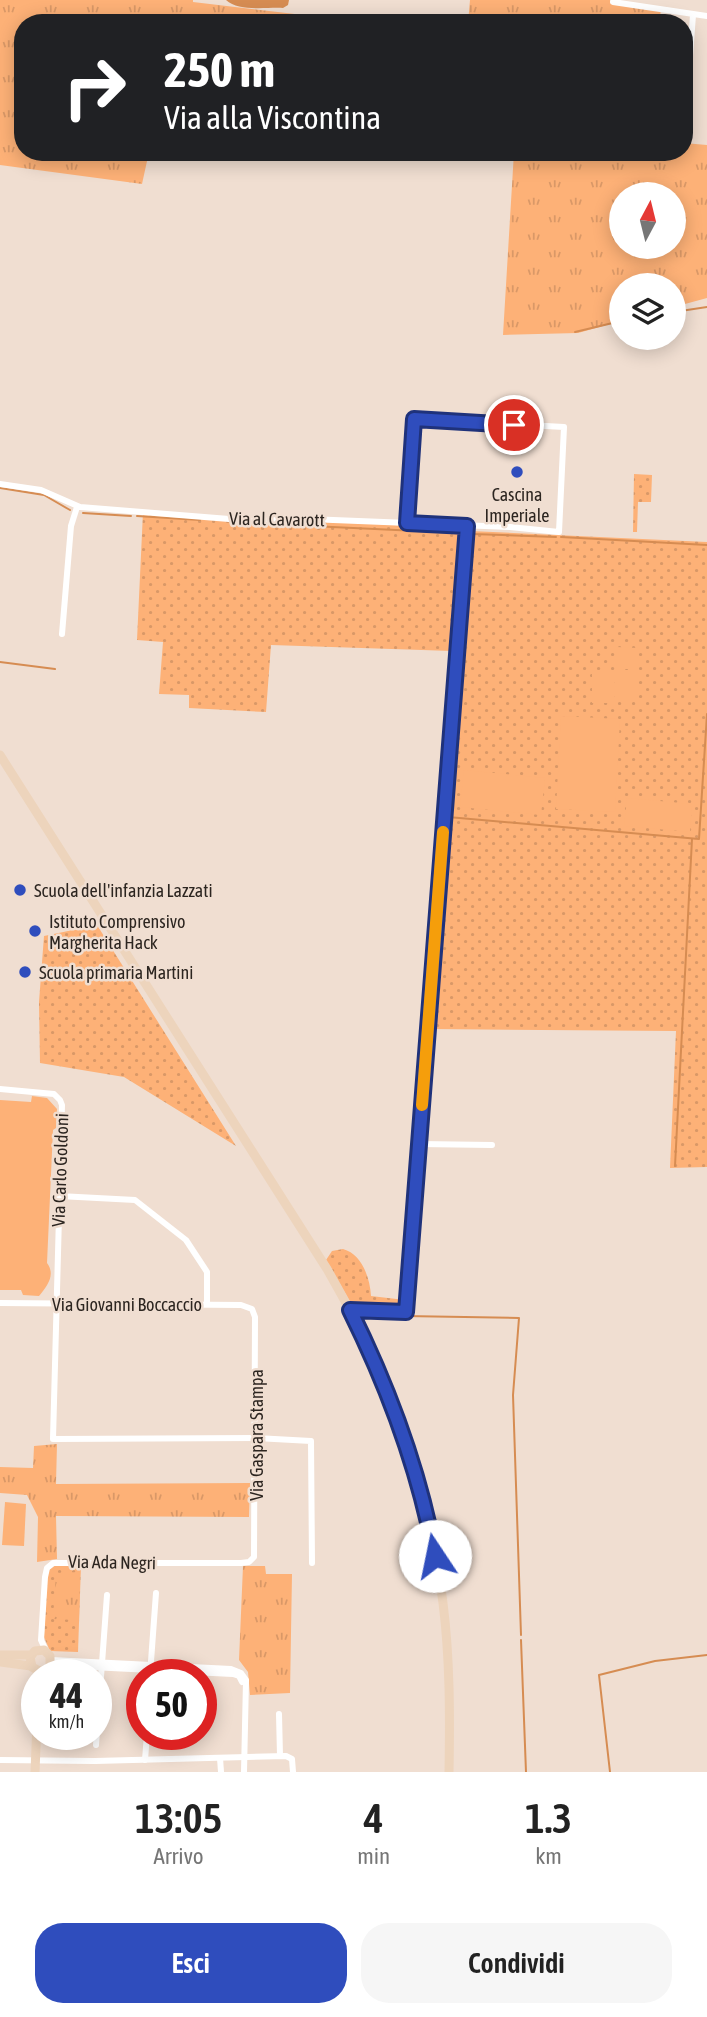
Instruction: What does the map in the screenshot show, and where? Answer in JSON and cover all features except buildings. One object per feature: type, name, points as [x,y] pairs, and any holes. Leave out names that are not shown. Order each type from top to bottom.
[{"type":"main road","points":[[0,755],[327,1269],[375,1362],[399,1421],[430,1530],[441,1588],[447,1652],[449,1772]]},
{"type":"main road","points":[[0,1655],[46,1651],[44,1659]]},
{"type":"main road","points":[[33,1653],[36,1659]]},
{"type":"main road","points":[[0,1662],[21,1666]]},
{"type":"main road","points":[[35,1750],[35,1772]]},
{"type":"street","points":[[613,2],[686,14]]},
{"type":"street","name":"Via al Cavarott","points":[[0,484],[41,490],[77,507],[254,521],[308,519],[559,532],[564,427],[414,419],[407,523]]},
{"type":"street","points":[[62,634],[71,526],[77,507]]},
{"type":"street","points":[[350,1310],[406,1312],[455,653],[467,526]]},
{"type":"street","name":"Via Carlo Goldoni","points":[[0,1089],[49,1093],[60,1100],[62,1110],[52,1438],[256,1438]]},
{"type":"street","points":[[419,1144],[492,1145]]},
{"type":"street","points":[[60,1196],[135,1200],[186,1240],[207,1272],[207,1304]]},
{"type":"street","name":"Via Giovanni Boccaccio","points":[[0,1303],[207,1304],[244,1305],[252,1309]]},
{"type":"street","name":"Via Gaspara Stampa","points":[[251,1560],[256,1552],[255,1317],[252,1309]]},
{"type":"street","points":[[256,1438],[303,1440],[312,1444],[312,1563]]},
{"type":"street","name":"Via Ada Negri","points":[[46,1651],[41,1640],[45,1572],[54,1563],[242,1563],[251,1560]]},
{"type":"street","points":[[152,1659],[156,1593]]},
{"type":"street","points":[[103,1659],[107,1595]]},
{"type":"street","name":"Via Ada Negri","points":[[33,1653],[41,1640]]},
{"type":"street","points":[[217,1670],[235,1670],[246,1680],[244,1772]]},
{"type":"street","points":[[279,1714],[280,1756]]},
{"type":"street","points":[[145,1760],[146,1750]]},
{"type":"street","points":[[0,1760],[280,1756],[290,1757],[293,1772]]},
{"type":"street","points":[[220,1758],[220,1772]]},
{"type":"green space","points":[[0,0],[193,0],[295,14],[14,14],[14,161],[147,161],[142,184],[0,165]]},
{"type":"green space","points":[[470,0],[610,0],[611,4],[661,10],[660,14],[469,14]]},
{"type":"green space","points":[[693,144],[707,145],[707,298],[686,304],[686,273],[609,273],[609,324],[578,333],[503,335],[513,161],[693,161]]},
{"type":"green space","points":[[634,474],[652,475],[651,502],[638,502],[637,532],[633,532]]},
{"type":"green space","points":[[143,512],[254,522],[338,521],[463,530],[452,651],[271,645],[266,712],[189,708],[189,695],[159,694],[163,642],[137,640]]},
{"type":"green space","points":[[470,531],[707,542],[707,1167],[670,1168],[676,1031],[429,1029]]},
{"type":"green space","points":[[617,647],[637,648],[637,669],[617,669]]},
{"type":"green space","points":[[592,671],[614,671],[614,703],[592,703]]},
{"type":"green space","points":[[616,671],[637,671],[637,702],[616,702]]},
{"type":"green space","points":[[561,716],[620,719],[615,812],[556,809]]},
{"type":"green space","points":[[464,770],[545,778],[541,815],[460,807]]},
{"type":"green space","points":[[627,798],[692,804],[690,832],[624,826]]},
{"type":"green space","points":[[97,925],[236,1146],[124,1077],[40,1063],[39,1002],[44,936]]},
{"type":"green space","points":[[32,1096],[47,1098],[57,1109],[56,1128],[53,1130],[47,1263],[51,1276],[39,1296],[23,1295],[21,1290],[0,1290],[0,1100],[31,1102]]},
{"type":"green space","points":[[343,1249],[360,1261],[369,1282],[371,1296],[405,1300],[404,1311],[359,1308],[352,1305],[326,1260],[332,1251]]},
{"type":"green space","points":[[57,1444],[56,1484],[250,1483],[249,1517],[56,1516],[57,1559],[37,1562],[38,1517],[27,1495],[0,1493],[0,1467],[33,1468],[34,1446]]},
{"type":"green space","points":[[5,1502],[26,1504],[24,1546],[2,1545]]},
{"type":"green space","points":[[56,1565],[81,1565],[78,1652],[50,1651],[44,1637],[47,1577],[49,1570]]},
{"type":"green space","points":[[243,1566],[265,1566],[266,1574],[292,1574],[290,1693],[250,1695],[248,1672],[239,1660]]},
{"type":"green space","points":[[80,1572],[79,1620],[53,1619],[56,1573]]},
{"type":"shaded area","points":[[226,0],[289,0],[288,5],[283,8],[245,8]]},
{"type":"waterway","points":[[686,310],[707,307]]},
{"type":"waterway","points":[[575,332],[609,324]]},
{"type":"waterway","points":[[0,488],[44,495],[70,510]]},
{"type":"waterway","points":[[83,513],[131,516]]},
{"type":"waterway","points":[[137,516],[200,520]]},
{"type":"waterway","points":[[268,524],[460,533]]},
{"type":"waterway","points":[[472,534],[556,537]]},
{"type":"waterway","points":[[561,537],[707,545]]},
{"type":"waterway","points":[[0,662],[55,669]]},
{"type":"waterway","points":[[448,817],[699,839],[707,714]]},
{"type":"waterway","points":[[403,1305],[440,817]]},
{"type":"waterway","points":[[675,1166],[692,839]]},
{"type":"waterway","points":[[404,1316],[519,1318],[513,1395],[521,1635]]},
{"type":"waterway","points":[[521,1640],[526,1772]]},
{"type":"waterway","points":[[610,1772],[599,1675],[655,1661],[707,1655]]},
{"type":"slow traffic","points":[[422,1105],[443,832]]},
{"type":"place","name":"Cascina Imperiale","points":[[517,472]]},
{"type":"place","name":"Scuola dell'infanzia Lazzati","points":[[20,890]]},
{"type":"place","name":"Istituto Comprensivo Margherita Hack","points":[[35,931]]},
{"type":"place","name":"Scuola primaria Martini","points":[[25,972]]},
{"type":"route","points":[[435,1556],[425,1505],[404,1434],[375,1362],[350,1310],[406,1312],[455,653],[467,526],[407,523],[414,419],[514,425]]}]
